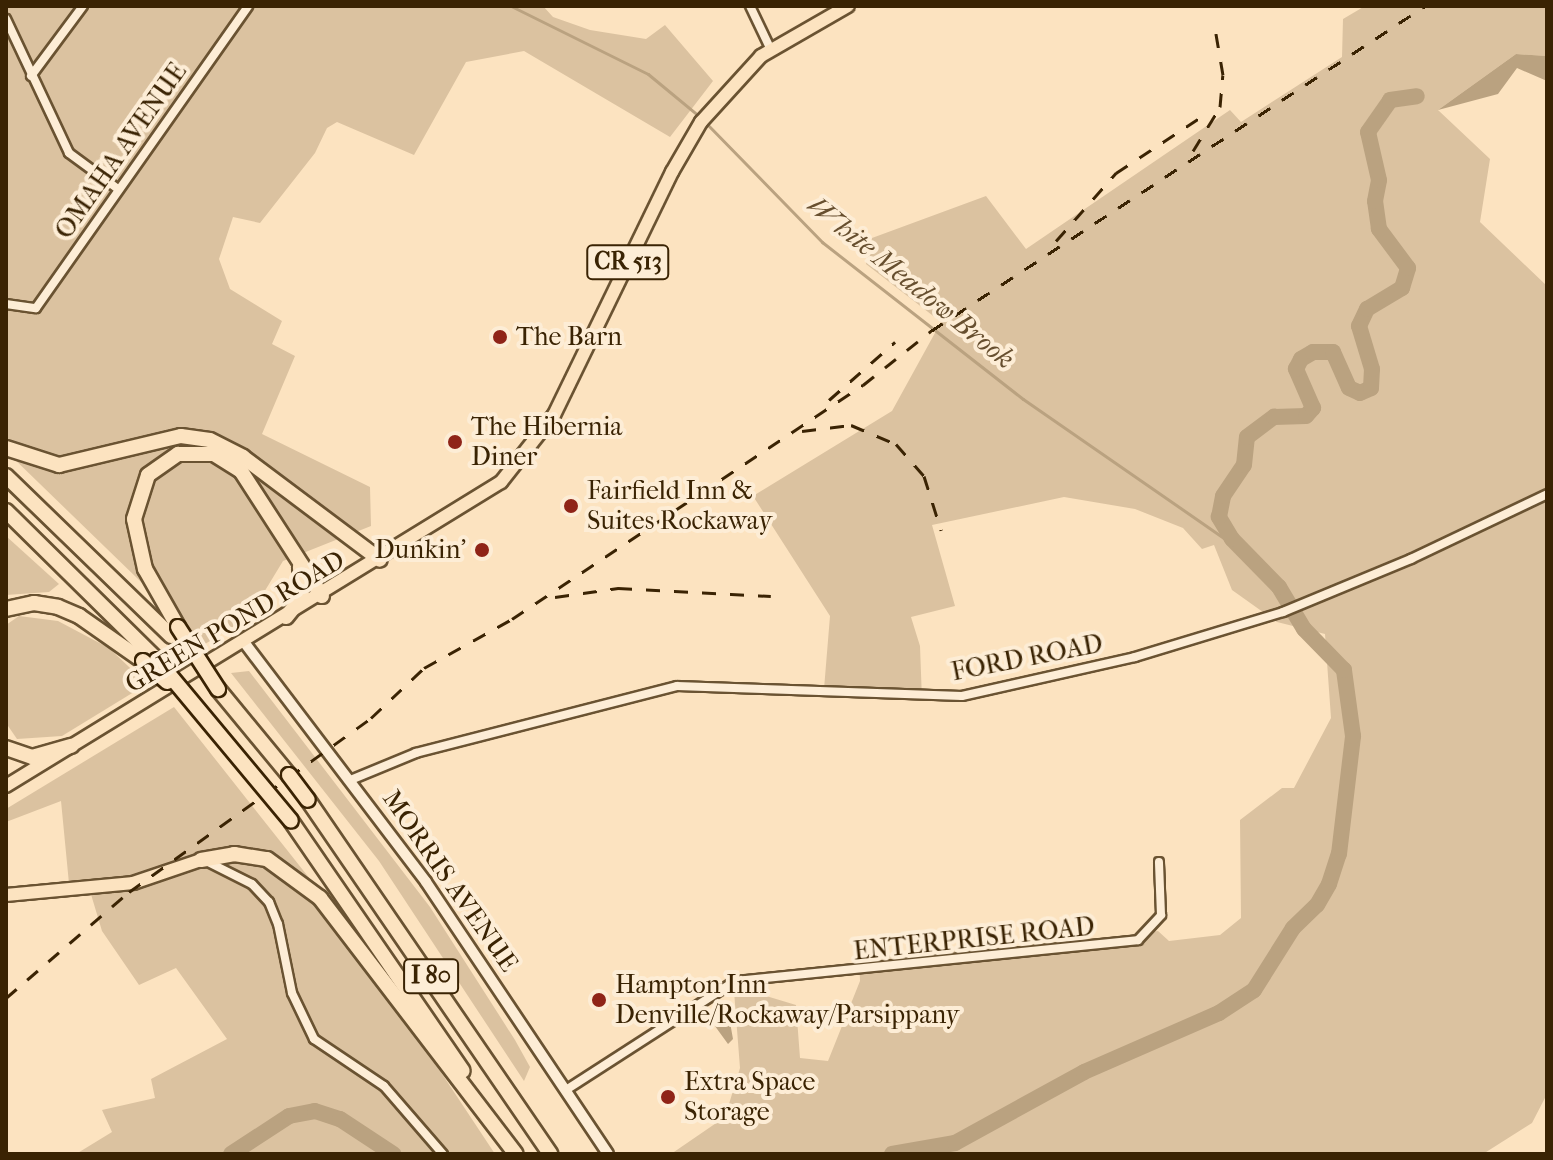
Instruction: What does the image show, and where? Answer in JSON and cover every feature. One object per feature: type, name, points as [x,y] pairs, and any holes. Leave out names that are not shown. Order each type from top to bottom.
[{"type":"highway","points":[[6,448],[59,465],[181,436],[210,440],[243,457],[380,560]]},
{"type":"highway","points":[[174,631],[150,582],[135,534],[140,491],[162,461],[203,452],[234,464],[253,484],[322,596]]},
{"type":"highway","points":[[6,476],[174,631]]},
{"type":"highway","points":[[6,511],[150,660]]},
{"type":"highway","points":[[286,617],[304,589],[296,556]]},
{"type":"highway","points":[[6,609],[34,603],[58,607],[89,622],[150,660]]},
{"type":"highway","name":"I 80","points":[[174,631],[308,800],[550,1154]]},
{"type":"highway","name":"I 80","points":[[150,660],[217,728],[291,821],[517,1154]]},
{"type":"highway","points":[[6,748],[32,757],[71,746]]},
{"type":"highway","points":[[201,860],[234,854],[267,859],[320,898],[517,1154]]},
{"type":"main road","name":"GREEN POND ROAD","points":[[6,786],[485,495],[534,446],[569,387],[696,129],[715,103],[771,50],[848,6]]},
{"type":"main road","points":[[6,895],[133,883],[201,860]]},
{"type":"street","points":[[31,76],[83,6]]},
{"type":"street","name":"OMAHA AVENUE","points":[[6,304],[21,310],[36,308],[248,6]]},
{"type":"street","points":[[750,6],[771,50]]},
{"type":"street","points":[[6,19],[31,76],[76,162],[118,189]]},
{"type":"street","name":"FORD ROAD","points":[[353,779],[416,753],[677,686],[962,696],[1170,648],[1318,598],[1547,494]]},
{"type":"street","name":"MORRIS AVENUE","points":[[244,642],[353,779],[608,1154]]},
{"type":"street","points":[[201,860],[252,884],[269,902],[278,924],[292,993],[314,1039],[384,1086],[443,1154]]},
{"type":"street","name":"ENTERPRISE ROAD","points":[[566,1090],[735,981],[1138,940],[1161,915],[1159,862]]},
{"type":"shaded area","points":[[6,6],[543,6],[553,17],[590,30],[646,39],[665,25],[713,81],[670,137],[524,51],[466,62],[414,155],[337,122],[327,128],[315,153],[260,223],[233,217],[219,259],[230,289],[282,321],[272,344],[295,356],[262,434],[370,487],[371,526],[283,561],[249,617],[205,644],[6,451]]},
{"type":"shaded area","points":[[1365,6],[1547,6],[1547,56],[1516,54],[1438,110],[1490,159],[1480,222],[1547,286],[1547,1094],[1532,1123],[1483,1154],[671,1154],[725,1117],[740,1068],[734,991],[740,988],[796,1005],[800,1058],[828,1061],[860,981],[859,957],[1080,942],[1158,931],[1169,941],[1220,935],[1241,918],[1240,820],[1282,788],[1294,788],[1331,718],[1325,634],[1277,622],[1232,590],[1214,545],[1202,549],[1183,528],[1135,509],[1064,497],[932,525],[955,606],[911,617],[920,646],[922,700],[824,689],[830,616],[753,496],[892,411],[941,322],[866,264],[872,238],[986,196],[1026,249],[1230,110],[1241,122],[1342,57],[1343,19]]},
{"type":"shaded area","points":[[1516,54],[1547,56],[1547,81],[1517,68],[1498,94],[1438,110]]},
{"type":"shaded area","points":[[6,536],[59,584],[49,592],[6,595]]},
{"type":"shaded area","points":[[19,616],[58,621],[109,648],[147,684],[62,736],[17,739],[6,723],[6,625]]},
{"type":"shaded area","points":[[249,671],[430,907],[530,1067],[524,1081],[379,861],[231,673]]},
{"type":"shaded area","points":[[174,707],[329,903],[495,1154],[76,1154],[112,1132],[102,1110],[155,1098],[151,1079],[227,1039],[176,968],[139,985],[102,931],[90,891],[70,894],[61,801],[6,822],[6,809]]},
{"type":"shaded area","points":[[726,1000],[733,1039],[728,1044],[712,1022],[699,1019]]},
{"type":"waterway","name":"White Meadow Brook","points":[[511,6],[648,74],[700,117]]},
{"type":"waterway","points":[[892,1154],[955,1143],[1084,1072],[1219,1013],[1254,990],[1293,928],[1317,905],[1329,884],[1339,854],[1353,736],[1344,670],[1304,629],[1279,587],[1232,539],[1219,517],[1223,496],[1244,465],[1247,437],[1274,417],[1306,416],[1313,408],[1296,369],[1301,359],[1313,352],[1333,352],[1349,388],[1360,393],[1371,388],[1372,369],[1359,326],[1367,309],[1402,288],[1408,268],[1379,229],[1375,201],[1379,180],[1368,132],[1390,100],[1417,96]]},
{"type":"waterway","name":"White Meadow Brook","points":[[705,122],[822,242],[1023,399],[1253,558]]},
{"type":"waterway","points":[[231,1154],[289,1116],[315,1111],[340,1119],[393,1154]]},
{"type":"railway","points":[[6,998],[129,892],[371,718],[424,668],[512,619],[863,385],[931,331],[1425,6]]},
{"type":"railway","points":[[1193,151],[1220,107],[1223,75],[1216,34]]},
{"type":"railway","points":[[1056,241],[1116,173],[1207,113]]},
{"type":"railway","points":[[829,400],[895,342]]},
{"type":"railway","points":[[802,431],[851,425],[896,444],[924,476],[941,530]]},
{"type":"railway","points":[[555,597],[618,588],[771,596]]},
{"type":"place","name":"The Barn","points":[[500,337]]},
{"type":"place","name":"The Hibernia Diner","points":[[455,442]]},
{"type":"place","name":"Fairfield Inn & Suites Rockaway","points":[[571,506]]},
{"type":"place","name":"Dunkin'","points":[[482,550]]},
{"type":"place","name":"Hampton Inn Denville/Rockaway/Parsippany","points":[[599,1000]]},
{"type":"place","name":"Extra Space Storage","points":[[668,1097]]}]
